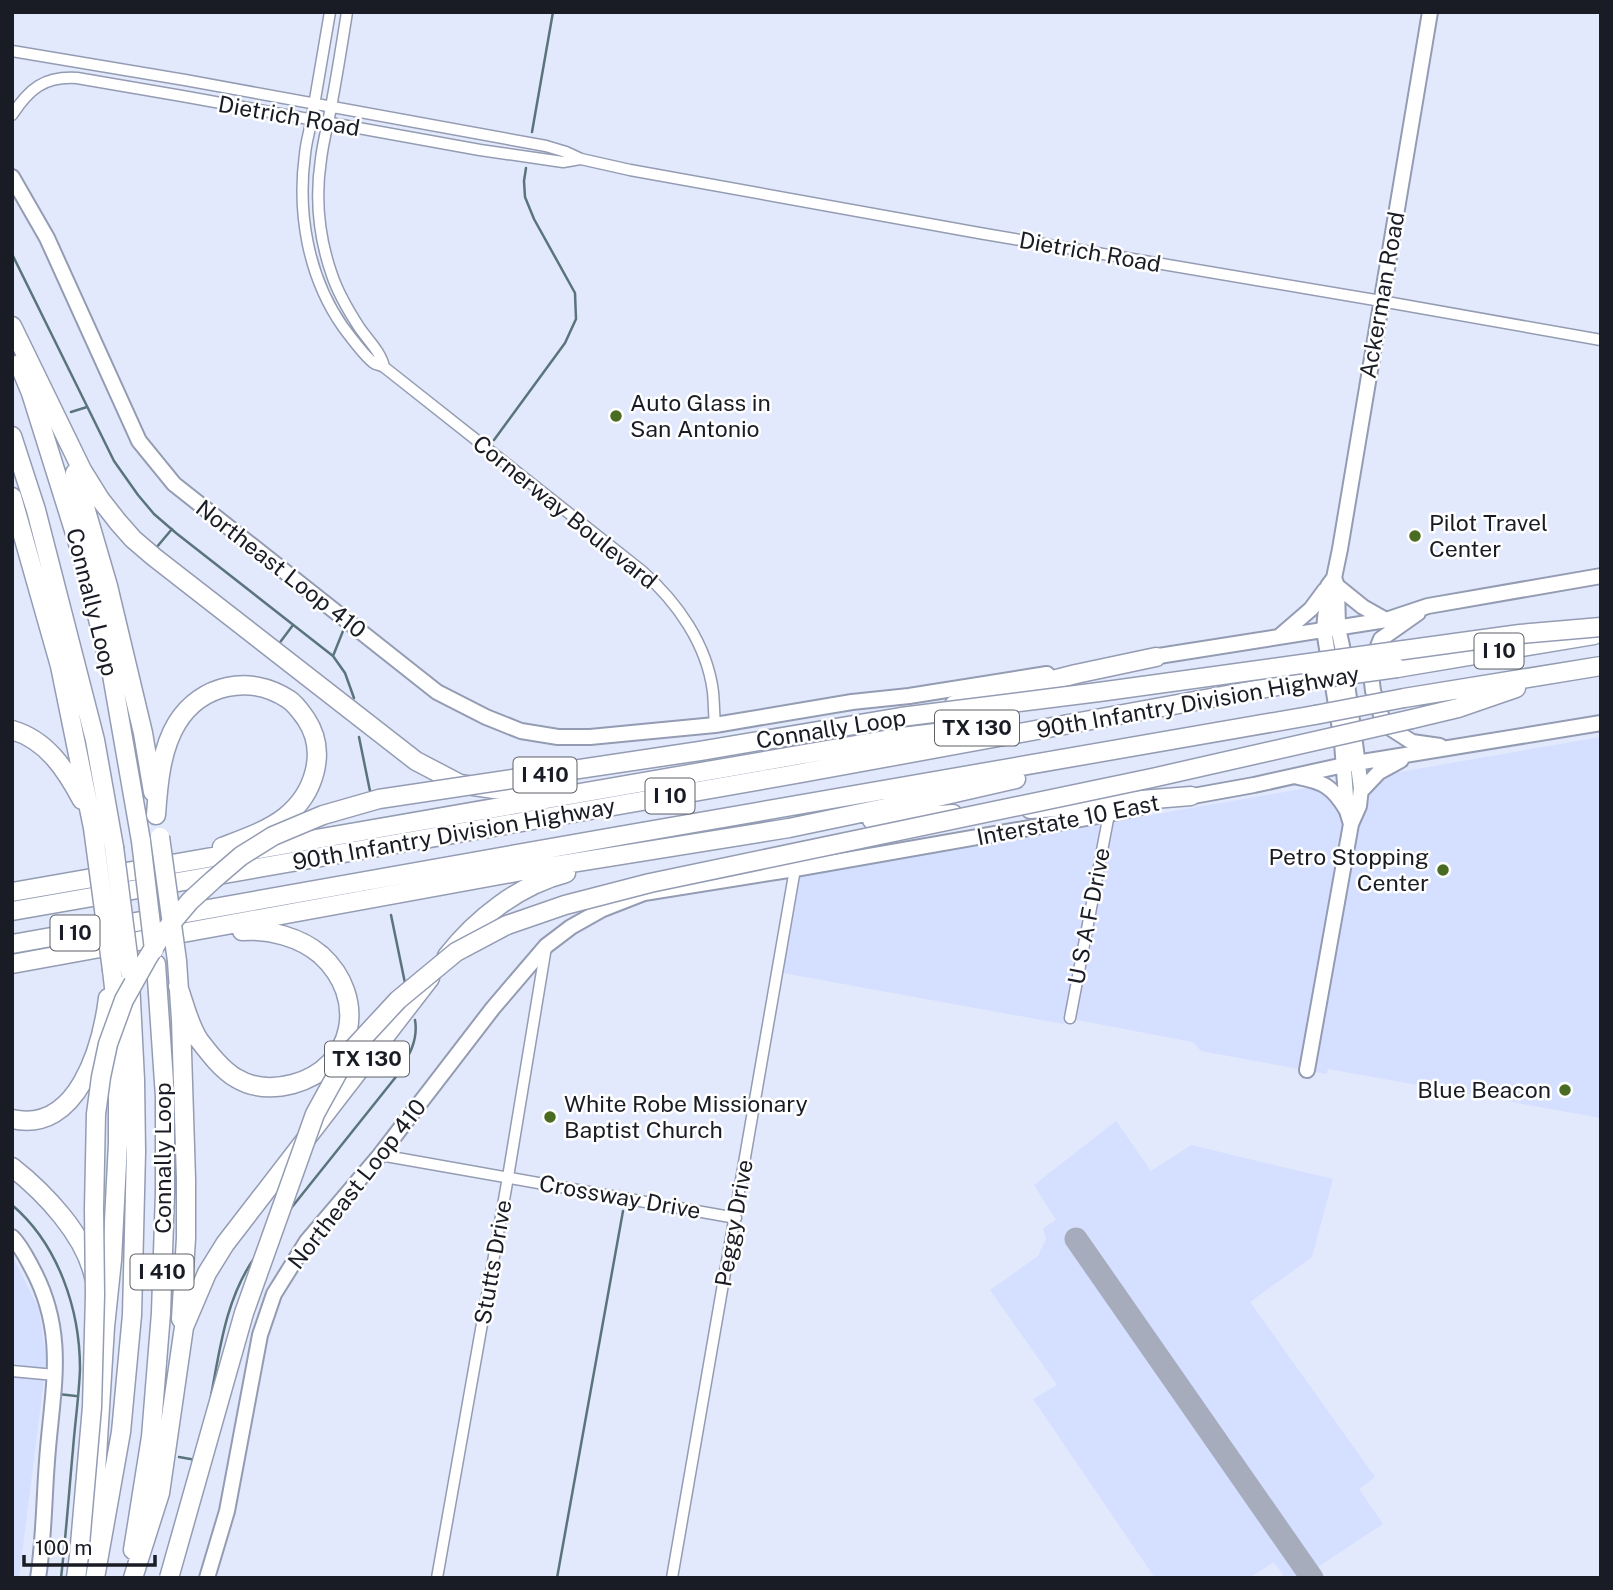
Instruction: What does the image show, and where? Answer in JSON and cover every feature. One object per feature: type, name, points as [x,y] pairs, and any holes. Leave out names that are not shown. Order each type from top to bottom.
[{"type":"highway","points":[[12,326],[82,470],[100,499],[133,539],[154,557],[416,761],[460,784],[537,796],[566,795]]},
{"type":"highway","name":"Connally Loop","points":[[12,347],[31,393],[83,559],[112,675],[141,841],[156,964],[165,1097],[161,1313],[151,1437],[130,1578]]},
{"type":"highway","points":[[55,413],[108,586],[143,733],[177,961],[186,1179],[186,1238],[178,1371]]},
{"type":"highway","name":"Connally Loop","points":[[12,436],[36,510],[95,740],[114,847],[130,971],[136,1152],[132,1315],[121,1432],[95,1578]]},
{"type":"highway","points":[[12,497],[60,666],[93,828],[118,1022],[118,1143],[112,1260],[95,1484],[84,1578]]},
{"type":"highway","name":"Connally Loop","points":[[76,1578],[92,1407],[96,1114],[108,1044],[124,1000],[163,933],[190,901],[241,856],[272,836],[323,814],[379,799],[687,754],[901,717],[1520,634],[1601,627]]},
{"type":"highway","name":"90th Infantry Division Highway","points":[[12,911],[1310,680],[1601,633]]},
{"type":"highway","points":[[749,763],[803,744],[895,722],[985,696],[1156,657]]},
{"type":"highway","name":"90th Infantry Division Highway","points":[[12,944],[1197,737],[1404,698],[1601,666]]},
{"type":"highway","points":[[169,1578],[244,1313],[314,1114],[348,1054],[398,1000],[456,952],[507,925],[565,905],[650,883],[1152,778],[1412,719],[1458,708],[1562,672]]},
{"type":"highway","points":[[156,816],[160,774],[176,725],[190,706],[205,694],[226,687],[258,687],[289,699],[300,710],[310,725],[318,751],[311,785],[301,801],[284,818],[251,836],[189,861]]},
{"type":"highway","name":"TX 130","points":[[12,881],[21,883],[78,880],[902,737],[1206,699]]},
{"type":"highway","points":[[12,730],[44,746],[62,766],[86,808],[93,828]]},
{"type":"highway","name":"TX 130","points":[[130,1578],[160,1493],[184,1327],[207,1273],[225,1244],[456,945],[494,908],[548,878],[656,850],[789,828],[933,798],[1197,737]]},
{"type":"highway","points":[[789,828],[1191,796]]},
{"type":"highway","points":[[13,964],[522,871],[656,850]]},
{"type":"highway","points":[[12,892],[78,880]]},
{"type":"highway","points":[[178,986],[198,1039],[225,1070],[236,1078],[265,1088],[280,1088],[316,1075],[336,1056],[347,1031],[349,1004],[343,983],[327,961],[306,945],[292,938],[254,930],[189,932]]},
{"type":"highway","points":[[12,1119],[37,1120],[52,1114],[65,1106],[80,1089],[106,1019],[112,970]]},
{"type":"highway","points":[[12,1167],[64,1216],[78,1240],[92,1267],[105,1327]]},
{"type":"main road","name":"Ackerman Road","points":[[1307,1070],[1349,818],[1331,629],[1333,583],[1430,12]]},
{"type":"main road","name":"Northeast Loop 410","points":[[12,177],[47,238],[139,441],[174,484],[438,692],[486,717],[521,731],[558,737],[590,737],[715,725]]},
{"type":"main road","points":[[715,725],[1386,620],[1428,606],[1601,576]]},
{"type":"main road","points":[[1279,637],[1311,609],[1333,583],[1363,607],[1386,620]]},
{"type":"main road","points":[[1428,606],[1381,639],[1370,667],[1373,691],[1384,724],[1412,741],[1452,748]]},
{"type":"main road","name":"Ackerman Road","points":[[1331,629],[1359,762],[1359,806],[1349,818]]},
{"type":"main road","name":"Interstate 10 East","points":[[546,946],[571,927],[603,909],[644,893],[1109,814],[1359,762],[1601,723]]},
{"type":"main road","points":[[1361,791],[1378,772],[1415,754]]},
{"type":"main road","points":[[1293,776],[1317,781],[1330,788],[1338,796],[1349,818]]},
{"type":"main road","name":"Northeast Loop 410","points":[[207,1578],[227,1511],[260,1335],[274,1294],[307,1241],[380,1155],[493,1008],[546,946]]},
{"type":"main road","points":[[12,1237],[20,1245],[43,1289],[55,1341],[55,1375],[38,1578]]},
{"type":"street","name":"Cornerway Boulevard","points":[[330,12],[305,152],[303,194],[307,243],[312,263],[337,319],[374,363],[384,367],[642,571],[668,596],[686,620],[703,657],[713,691],[715,725]]},
{"type":"street","name":"Cornerway Boulevard","points":[[347,12],[321,159],[318,202],[320,228],[334,282],[344,303],[382,359],[384,367]]},
{"type":"street","name":"Dietrich Road","points":[[12,51],[546,146],[581,159],[641,172],[1601,340]]},
{"type":"street","points":[[12,115],[23,99],[38,87],[61,77],[63,60]]},
{"type":"street","name":"Dietrich Road","points":[[61,77],[480,150],[563,162],[581,159]]},
{"type":"street","name":"U S A F Drive","points":[[1070,1018],[1109,814]]},
{"type":"street","name":"Peggy Drive","points":[[672,1578],[796,869]]},
{"type":"street","name":"Stutts Drive","points":[[438,1578],[546,946]]},
{"type":"street","name":"Crossway Drive","points":[[380,1155],[736,1218]]},
{"type":"street","points":[[12,1371],[55,1375]]},
{"type":"shaded area","points":[[1601,737],[1601,1118],[1328,1069],[1326,1074],[1201,1051],[1193,1042],[1066,1018],[1064,1024],[783,973],[800,876]]},
{"type":"shaded area","points":[[1116,1121],[1151,1171],[1191,1145],[1333,1179],[1312,1257],[1250,1302],[1375,1477],[1359,1489],[1383,1524],[1301,1578],[1285,1578],[1274,1562],[1249,1578],[1155,1578],[1033,1399],[1057,1385],[990,1290],[1038,1256],[1046,1239],[1043,1228],[1056,1220],[1034,1185]]},
{"type":"shaded area","points":[[12,1255],[39,1309],[45,1352],[45,1371],[19,1578],[12,1578]]},
{"type":"waterway","points":[[532,132],[553,12]]},
{"type":"waterway","points":[[494,440],[565,343],[576,319],[575,293],[534,219],[525,197],[526,168]]},
{"type":"waterway","points":[[12,254],[114,461],[138,495],[154,514],[176,533],[333,656],[345,673],[354,698]]},
{"type":"waterway","points":[[71,412],[87,407]]},
{"type":"waterway","points":[[156,548],[172,529]]},
{"type":"waterway","points":[[278,645],[293,625]]},
{"type":"waterway","points":[[333,656],[343,631]]},
{"type":"waterway","points":[[359,737],[371,796]]},
{"type":"waterway","points":[[391,915],[405,983]]},
{"type":"waterway","points":[[288,1212],[395,1078],[413,1044],[415,1020]]},
{"type":"waterway","points":[[12,1205],[28,1221],[54,1258],[71,1301],[79,1346],[79,1389],[61,1578]]},
{"type":"waterway","points":[[557,1578],[623,1211]]},
{"type":"waterway","points":[[211,1396],[231,1306],[255,1257]]},
{"type":"waterway","points":[[58,1394],[76,1396]]},
{"type":"waterway","points":[[179,1457],[196,1460]]},
{"type":"taxiway","points":[[1076,1239],[1312,1578]]},
{"type":"place","name":"Auto Glass in San Antonio","points":[[616,416]]},
{"type":"place","name":"Pilot Travel Center","points":[[1415,536]]},
{"type":"place","name":"Petro Stopping Center","points":[[1443,870]]},
{"type":"place","name":"Blue Beacon","points":[[1565,1090]]},
{"type":"place","name":"White Robe Missionary Baptist Church","points":[[550,1117]]}]
